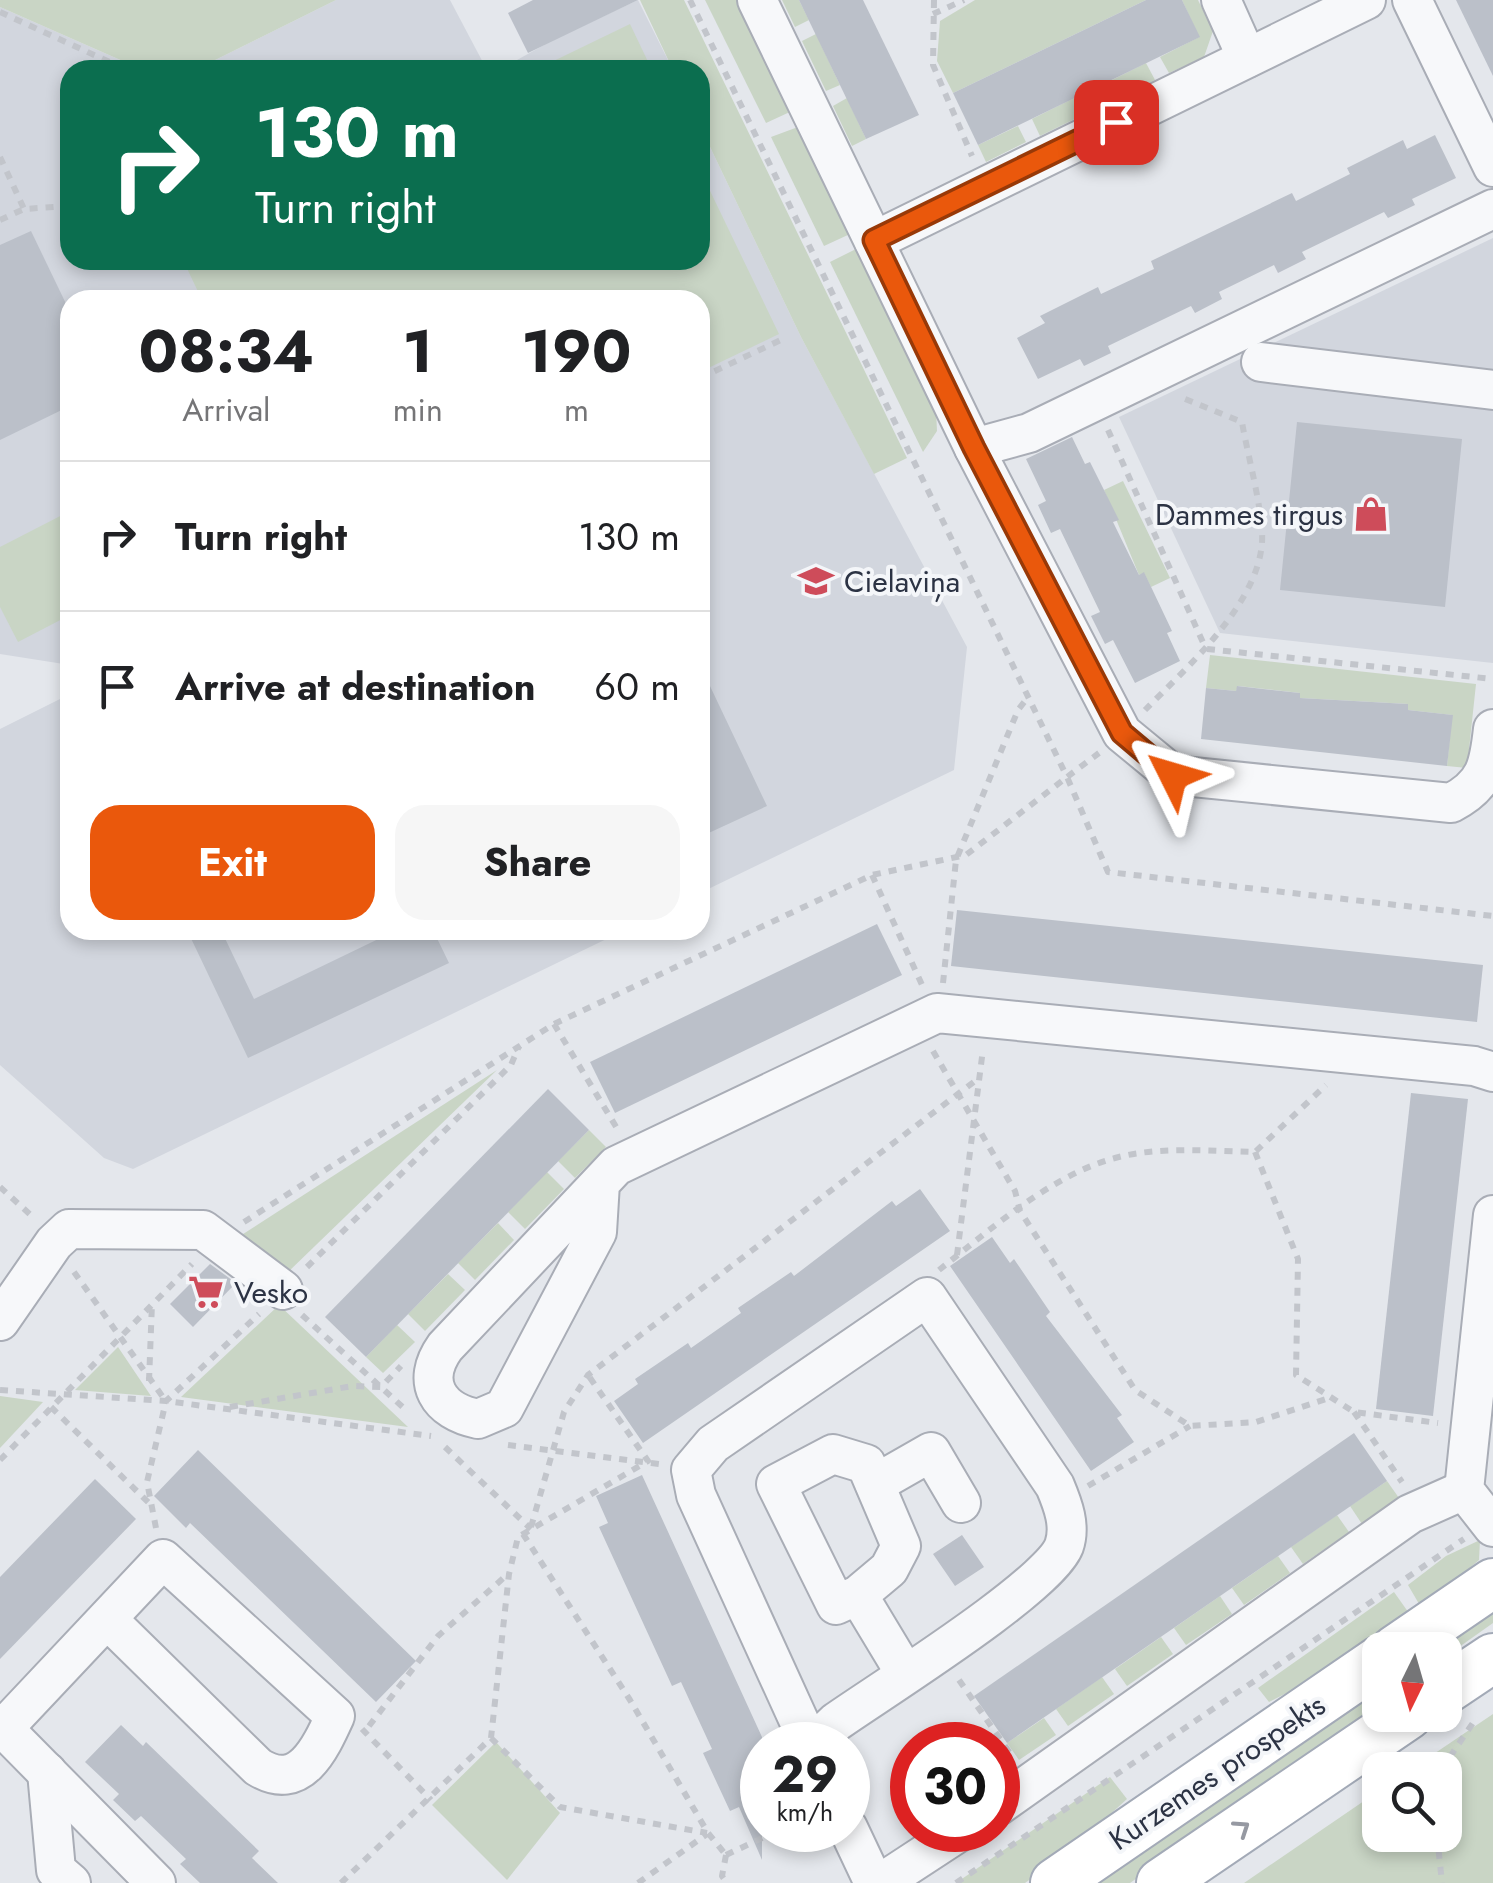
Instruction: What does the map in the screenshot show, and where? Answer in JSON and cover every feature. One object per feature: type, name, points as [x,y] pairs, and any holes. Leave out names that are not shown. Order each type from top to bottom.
[{"type":"main road","points":[[1421,1632],[1493,1582]]},
{"type":"main road","points":[[1465,1698],[1493,1658]]},
{"type":"main road","name":"Kurzemes prospekts","points":[[1055,1883],[1362,1672]]},
{"type":"main road","name":"Kurzemes prospekts","points":[[1161,1883],[1383,1732]]},
{"type":"street","points":[[757,0],[974,448],[1122,733],[1173,776],[1451,803],[1480,784],[1489,766],[1493,728]]},
{"type":"street","points":[[1221,0],[1247,58]]},
{"type":"street","points":[[874,240],[1366,0]]},
{"type":"street","points":[[1412,0],[1493,167]]},
{"type":"street","points":[[974,448],[1029,432],[1493,210]]},
{"type":"street","points":[[1261,362],[1493,390]]},
{"type":"street","points":[[600,1183],[597,1232],[504,1408],[478,1419],[444,1405],[434,1392],[435,1361],[600,1183],[633,1155],[927,1009],[1474,1066],[1493,1072]]},
{"type":"street","points":[[1491,1525],[1464,1490],[1493,1215]]},
{"type":"street","points":[[0,1321],[62,1236],[203,1230],[219,1238],[283,1290]]},
{"type":"street","points":[[800,1722],[696,1495],[692,1470],[714,1444],[927,1297],[1062,1502],[1067,1531],[1055,1562],[1040,1579],[836,1722]]},
{"type":"street","points":[[875,1484],[931,1452],[960,1502]]},
{"type":"street","points":[[833,1454],[866,1464],[900,1546],[889,1569],[858,1595],[836,1605],[776,1484],[833,1454]]},
{"type":"street","points":[[1020,1791],[1410,1514],[1464,1490]]},
{"type":"street","points":[[107,1618],[268,1773],[299,1772],[350,1724],[163,1559],[107,1618],[2,1730],[156,1883]]},
{"type":"street","points":[[858,1595],[905,1673]]},
{"type":"street","points":[[47,1772],[56,1870],[71,1883]]},
{"type":"street","points":[[859,1852],[874,1883]]},
{"type":"street","points":[[882,1883],[929,1852]]},
{"type":"path","points":[[690,0],[1067,777],[1108,872],[1493,916]]},
{"type":"path","points":[[934,0],[933,65],[986,186]]},
{"type":"path","points":[[933,15],[964,0]]},
{"type":"path","points":[[0,12],[106,60]]},
{"type":"path","points":[[0,157],[24,209]]},
{"type":"path","points":[[0,220],[24,209],[60,207]]},
{"type":"path","points":[[710,373],[785,338]]},
{"type":"path","points":[[1122,733],[1206,648],[1242,599],[1262,544],[1242,422],[1138,380]]},
{"type":"path","points":[[1095,400],[1206,648]]},
{"type":"path","points":[[1206,648],[1493,679]]},
{"type":"path","points":[[927,1009],[956,860],[1018,710],[1028,696]]},
{"type":"path","points":[[0,1460],[219,1238],[520,1045],[554,1024],[872,875],[956,860],[1067,777]]},
{"type":"path","points":[[872,875],[958,1094],[1016,1191],[1020,1211],[1135,1390],[1190,1426]]},
{"type":"path","points":[[956,1256],[987,1016]]},
{"type":"path","points":[[554,1024],[633,1155]]},
{"type":"path","points":[[163,1559],[147,1482],[166,1401],[512,1065],[520,1045]]},
{"type":"path","points":[[927,1297],[931,1275],[1048,1189],[1115,1158],[1192,1150],[1255,1152],[1358,1055]]},
{"type":"path","points":[[531,1528],[564,1412],[588,1375],[979,1078]]},
{"type":"path","points":[[1255,1152],[1298,1260],[1296,1374],[1354,1412],[1441,1424]]},
{"type":"path","points":[[0,1187],[62,1236],[118,1337],[166,1401]]},
{"type":"path","points":[[149,1382],[152,1302]]},
{"type":"path","points":[[588,1375],[648,1461]]},
{"type":"path","points":[[220,1408],[353,1386],[380,1387]]},
{"type":"path","points":[[0,1390],[166,1401],[454,1439]]},
{"type":"path","points":[[1062,1502],[1190,1426],[1256,1422],[1329,1398]]},
{"type":"path","points":[[51,1407],[152,1505]]},
{"type":"path","points":[[494,1443],[692,1470]]},
{"type":"path","points":[[342,1883],[491,1738],[509,1574],[518,1537],[648,1461]]},
{"type":"path","points":[[956,1883],[1491,1525]]},
{"type":"path","points":[[524,1534],[630,1700],[708,1833],[726,1856],[722,1876],[727,1883]]},
{"type":"path","points":[[431,1800],[350,1724],[438,1636],[509,1574]]},
{"type":"path","points":[[938,1650],[1031,1783]]},
{"type":"path","points":[[1448,1752],[1465,1698]]},
{"type":"path","points":[[491,1738],[560,1807],[708,1833]]},
{"type":"path","points":[[638,1883],[708,1833]]},
{"type":"path","points":[[726,1856],[740,1849]]},
{"type":"path","points":[[1438,1852],[1442,1883]]},
{"type":"shaded area","points":[[336,0],[450,0],[482,60],[215,60]]},
{"type":"shaded area","points":[[638,0],[668,60],[517,60]]},
{"type":"shaded area","name":"Cielaviņa","points":[[0,7],[120,60],[60,60],[60,270],[710,270],[710,147],[801,337],[967,647],[954,770],[710,888],[710,290],[60,290],[60,663],[0,654]]},
{"type":"shaded area","points":[[1493,238],[1493,663],[1220,633],[1119,417]]},
{"type":"shaded area","points":[[60,699],[60,940],[604,940],[133,1169],[104,1158],[0,1065],[0,729]]},
{"type":"green space","points":[[0,0],[336,0],[215,60],[120,60],[0,7]]},
{"type":"green space","points":[[640,0],[684,0],[907,458],[874,474],[801,337],[710,147],[710,60],[668,60]]},
{"type":"green space","points":[[705,0],[738,0],[792,111],[766,123]]},
{"type":"green space","points":[[782,0],[799,0],[809,20],[795,27]]},
{"type":"green space","points":[[975,0],[1146,0],[953,93],[937,61],[940,21]]},
{"type":"green space","points":[[1182,0],[1198,0],[1213,31],[1204,57],[1169,73],[1160,57],[1199,37]]},
{"type":"green space","points":[[630,24],[647,60],[556,60]]},
{"type":"green space","points":[[816,34],[840,85],[826,91],[802,41]]},
{"type":"green space","points":[[1146,63],[1155,80],[1104,105],[1096,88]]},
{"type":"green space","points":[[1082,94],[1091,111],[1040,136],[1032,119]]},
{"type":"green space","points":[[847,98],[866,139],[852,146],[833,106]]},
{"type":"green space","points":[[1018,126],[1026,142],[986,162],[978,145]]},
{"type":"green space","points":[[798,127],[850,234],[824,246],[771,137]]},
{"type":"green space","points":[[710,191],[779,334],[710,367],[710,290],[197,290],[188,270],[710,270]]},
{"type":"green space","points":[[856,249],[936,410],[937,431],[923,452],[830,262]]},
{"type":"green space","points":[[1123,481],[1170,578],[1151,587],[1144,573],[1139,575],[1104,490]]},
{"type":"green space","points":[[60,516],[60,620],[18,642],[0,607],[0,547]]},
{"type":"green space","points":[[1210,655],[1476,684],[1467,768],[1447,766],[1452,715],[1408,710],[1408,704],[1300,698],[1300,693],[1238,686],[1236,691],[1206,688]]},
{"type":"green space","points":[[497,1070],[285,1275],[240,1236]]},
{"type":"green space","points":[[589,1130],[606,1147],[575,1178],[558,1161]]},
{"type":"green space","points":[[547,1172],[564,1189],[525,1229],[508,1212]]},
{"type":"green space","points":[[498,1223],[514,1240],[475,1280],[458,1263]]},
{"type":"green space","points":[[448,1274],[465,1290],[425,1331],[408,1314]]},
{"type":"green space","points":[[279,1305],[408,1427],[181,1397]]},
{"type":"green space","points":[[397,1325],[415,1342],[383,1373],[366,1357]]},
{"type":"green space","points":[[118,1347],[151,1396],[75,1390]]},
{"type":"green space","points":[[0,1396],[43,1402],[0,1448]]},
{"type":"green space","points":[[1387,1481],[1399,1498],[1362,1524],[1350,1506]]},
{"type":"green space","points":[[1337,1515],[1349,1532],[1303,1564],[1291,1547]]},
{"type":"green space","points":[[1480,1540],[1479,1560],[1422,1609],[1408,1585],[1446,1556]]},
{"type":"green space","points":[[1278,1556],[1290,1573],[1244,1605],[1232,1588]]},
{"type":"green space","points":[[1394,1592],[1411,1616],[1387,1632],[1362,1632],[1362,1648],[1269,1702],[1258,1688]]},
{"type":"green space","points":[[1220,1596],[1232,1614],[1186,1645],[1174,1628]]},
{"type":"green space","points":[[1493,1606],[1493,1623],[1462,1645],[1462,1632],[1454,1632]]},
{"type":"green space","points":[[1161,1637],[1173,1654],[1127,1686],[1115,1669]]},
{"type":"green space","points":[[1102,1677],[1114,1694],[1068,1726],[1056,1709]]},
{"type":"green space","points":[[1362,1696],[1362,1720],[1130,1883],[1091,1883]]},
{"type":"green space","points":[[1493,1714],[1493,1883],[1244,1883],[1362,1802],[1362,1852],[1462,1852],[1462,1752],[1437,1752]]},
{"type":"green space","points":[[1044,1718],[1056,1735],[1020,1759],[1020,1734]]},
{"type":"green space","points":[[496,1742],[560,1813],[507,1880],[432,1805]]},
{"type":"green space","points":[[1110,1777],[1127,1799],[1072,1849],[1025,1883],[956,1883],[1001,1852],[1020,1852],[1020,1839]]},
{"type":"building","points":[[533,0],[638,0],[528,53],[508,13]]},
{"type":"building","points":[[799,0],[863,0],[919,115],[866,139]]},
{"type":"building","points":[[1146,0],[1182,0],[1200,37],[978,145],[953,93]]},
{"type":"building","points":[[1456,0],[1493,0],[1493,76]]},
{"type":"building","points":[[1435,135],[1456,178],[1412,199],[1415,205],[1388,218],[1384,212],[1302,252],[1306,259],[1278,273],[1274,265],[1219,292],[1222,299],[1195,313],[1191,306],[1108,346],[1111,353],[1084,366],[1080,359],[1038,379],[1017,338],[1045,323],[1040,316],[1098,287],[1101,294],[1154,269],[1151,261],[1292,193],[1296,201],[1350,174],[1347,168],[1403,140],[1407,149]]},
{"type":"building","points":[[31,231],[60,291],[60,411],[0,440],[0,245]]},
{"type":"building","name":"Dammes tirgus","points":[[1297,422],[1462,439],[1445,607],[1280,590]]},
{"type":"building","points":[[1072,437],[1085,464],[1090,462],[1119,520],[1113,522],[1139,575],[1144,572],[1172,631],[1167,633],[1180,661],[1135,683],[1113,640],[1105,644],[1091,616],[1100,612],[1060,529],[1051,533],[1038,505],[1046,501],[1026,459]]},
{"type":"building","points":[[710,686],[767,806],[710,832]]},
{"type":"building","points":[[1237,686],[1300,693],[1300,698],[1408,704],[1408,710],[1453,715],[1447,766],[1201,739],[1206,688],[1236,691]]},
{"type":"building","points":[[957,910],[1483,965],[1477,1022],[951,966]]},
{"type":"building","points":[[877,924],[902,975],[615,1113],[590,1062]]},
{"type":"building","points":[[192,940],[226,940],[254,999],[376,940],[438,940],[449,963],[248,1058]]},
{"type":"building","points":[[548,1089],[589,1130],[366,1357],[325,1317]]},
{"type":"building","points":[[1411,1093],[1468,1099],[1433,1416],[1376,1409]]},
{"type":"building","points":[[920,1189],[950,1231],[643,1443],[614,1401],[638,1384],[635,1379],[688,1343],[691,1348],[741,1313],[738,1308],[791,1272],[794,1276],[892,1201],[896,1206]]},
{"type":"building","points":[[992,1237],[1010,1263],[1014,1259],[1050,1312],[1046,1316],[1122,1415],[1117,1418],[1134,1442],[1091,1471],[950,1266]]},
{"type":"building","points":[[210,1264],[236,1283],[193,1327],[170,1304]]},
{"type":"building","points":[[1354,1433],[1387,1481],[1020,1734],[1020,1722],[992,1722],[974,1696]]},
{"type":"building","points":[[198,1450],[416,1661],[376,1702],[190,1523],[186,1528],[154,1496]]},
{"type":"building","points":[[642,1475],[755,1722],[740,1722],[740,1809],[730,1811],[703,1753],[712,1749],[681,1682],[672,1686],[599,1527],[608,1523],[596,1496]]},
{"type":"building","points":[[95,1479],[136,1519],[0,1659],[0,1577]]},
{"type":"building","points":[[962,1535],[984,1567],[955,1586],[933,1554]]},
{"type":"building","points":[[121,1725],[143,1746],[146,1742],[259,1851],[252,1858],[278,1883],[200,1883],[180,1864],[186,1859],[141,1816],[135,1821],[113,1800],[119,1794],[85,1762]]},
{"type":"place","name":"Dammes tirgus","points":[[1371,514]]},
{"type":"place","name":"Cielaviņa","points":[[816,581]]},
{"type":"place","name":"Vesko","points":[[206,1292]]},
{"type":"route","points":[[1116,122],[874,240],[974,448],[1122,733],[1173,776]]}]
